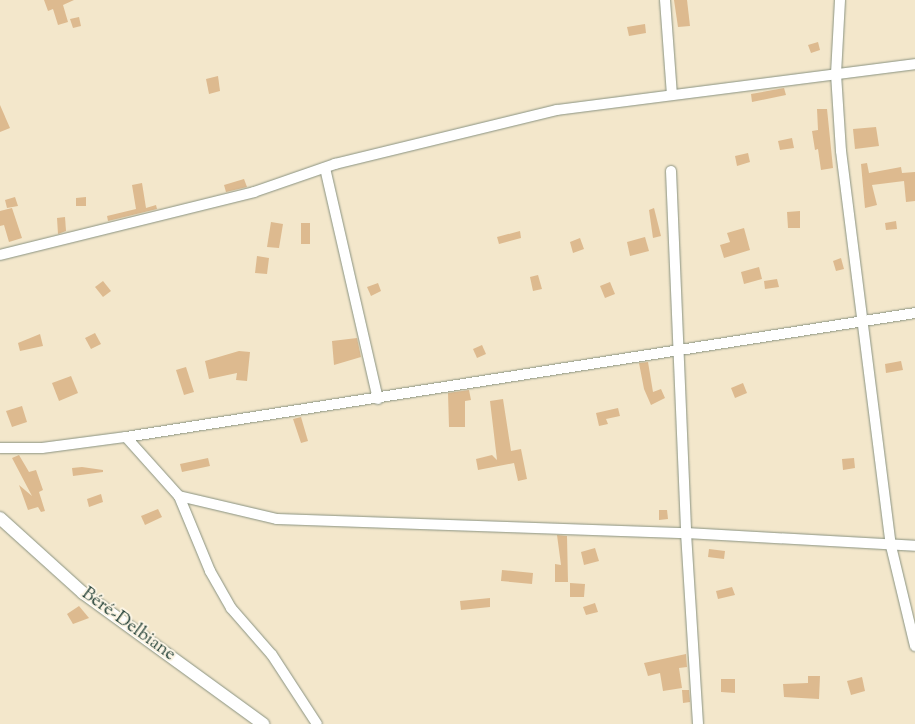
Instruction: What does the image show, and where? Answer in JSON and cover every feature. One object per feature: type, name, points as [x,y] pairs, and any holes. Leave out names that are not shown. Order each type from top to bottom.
[{"type":"street","points":[[665,0],[672,95]]},
{"type":"street","points":[[840,0],[836,74],[841,151],[891,546],[915,646]]},
{"type":"street","points":[[0,255],[254,192],[325,168],[557,110],[915,64]]},
{"type":"street","points":[[325,168],[378,399]]},
{"type":"street","points":[[671,171],[680,349],[686,533],[698,724]]},
{"type":"street","points":[[0,448],[42,448],[126,437],[378,399],[680,349],[915,313]]},
{"type":"street","points":[[126,437],[179,496],[210,571],[231,608],[272,655],[317,724]]},
{"type":"street","points":[[179,496],[277,520],[686,533],[915,546]]},
{"type":"street","name":"Béré-Delbiane","points":[[0,518],[83,593],[263,724]]},
{"type":"building","points":[[44,0],[74,0],[63,5],[68,22],[58,25],[53,9],[48,11]]},
{"type":"building","points":[[674,0],[687,0],[690,26],[678,27]]},
{"type":"building","points":[[79,17],[81,26],[73,28],[70,19]]},
{"type":"building","points":[[645,24],[646,33],[629,36],[627,27]]},
{"type":"building","points":[[818,42],[820,50],[811,53],[808,45]]},
{"type":"building","points":[[218,76],[220,91],[209,94],[206,79]]},
{"type":"building","points":[[784,88],[786,95],[752,102],[751,94]]},
{"type":"building","points":[[0,105],[10,128],[0,132]]},
{"type":"building","points":[[817,109],[827,109],[833,168],[821,170],[818,149],[815,150],[812,131],[818,130]]},
{"type":"building","points":[[876,127],[879,146],[855,149],[853,129]]},
{"type":"building","points":[[792,138],[794,148],[780,150],[778,141]]},
{"type":"building","points":[[748,153],[750,162],[737,166],[735,156]]},
{"type":"building","points":[[867,163],[869,173],[901,167],[902,173],[915,172],[915,201],[906,202],[904,181],[872,185],[877,205],[865,208],[861,164]]},
{"type":"building","points":[[244,179],[247,187],[226,192],[224,185]]},
{"type":"building","points":[[142,183],[146,208],[156,205],[157,209],[108,221],[107,216],[136,209],[132,185]]},
{"type":"building","points":[[15,197],[18,206],[7,208],[5,200]]},
{"type":"building","points":[[86,197],[86,206],[76,206],[76,198]]},
{"type":"building","points":[[12,208],[22,238],[9,242],[4,225],[0,226],[0,211]]},
{"type":"building","points":[[654,208],[661,236],[653,238],[649,210]]},
{"type":"building","points":[[800,211],[800,228],[788,228],[787,212]]},
{"type":"building","points":[[65,217],[66,231],[58,234],[57,218]]},
{"type":"building","points":[[896,221],[897,229],[886,230],[885,223]]},
{"type":"building","points":[[271,222],[283,224],[279,248],[267,247]]},
{"type":"building","points":[[301,223],[310,223],[310,244],[301,244]]},
{"type":"building","points":[[744,228],[750,250],[724,258],[720,245],[730,242],[727,233]]},
{"type":"building","points":[[520,231],[521,238],[499,244],[497,237]]},
{"type":"building","points":[[645,237],[649,251],[630,256],[627,242]]},
{"type":"building","points":[[580,238],[584,249],[573,253],[570,242]]},
{"type":"building","points":[[257,256],[269,258],[267,274],[255,273]]},
{"type":"building","points":[[841,258],[844,269],[836,271],[833,261]]},
{"type":"building","points":[[759,267],[762,279],[744,284],[741,272]]},
{"type":"building","points":[[538,275],[542,289],[533,291],[530,277]]},
{"type":"building","points":[[777,279],[779,287],[765,289],[764,281]]},
{"type":"building","points":[[103,281],[111,291],[103,297],[95,287]]},
{"type":"building","points":[[610,282],[615,294],[605,298],[600,286]]},
{"type":"building","points":[[378,283],[381,291],[371,296],[367,287]]},
{"type":"building","points":[[95,333],[101,344],[91,349],[85,338]]},
{"type":"building","points":[[40,334],[43,346],[20,351],[18,343]]},
{"type":"building","points":[[357,338],[361,357],[334,365],[332,341]]},
{"type":"building","points":[[482,345],[486,354],[477,358],[473,349]]},
{"type":"building","points":[[239,351],[250,352],[247,381],[236,380],[237,373],[209,379],[205,361]]},
{"type":"building","points":[[901,361],[903,370],[886,373],[885,364]]},
{"type":"building","points":[[648,362],[653,392],[661,389],[665,398],[651,405],[644,389],[639,363]]},
{"type":"building","points":[[186,367],[194,392],[184,395],[176,370]]},
{"type":"building","points":[[71,376],[78,393],[59,401],[52,383]]},
{"type":"building","points":[[743,383],[747,393],[735,398],[731,388]]},
{"type":"building","points":[[469,390],[471,400],[465,401],[465,427],[449,427],[448,393]]},
{"type":"building","points":[[503,399],[511,451],[521,449],[527,479],[518,481],[514,463],[478,470],[476,459],[492,455],[497,460],[490,401]]},
{"type":"building","points":[[22,406],[27,422],[12,427],[6,411]]},
{"type":"building","points":[[618,408],[620,416],[606,419],[608,424],[599,426],[596,413]]},
{"type":"building","points":[[301,417],[308,441],[301,443],[293,419]]},
{"type":"building","points":[[19,455],[29,472],[36,470],[43,490],[39,492],[45,511],[41,512],[38,507],[28,510],[19,485],[32,496],[12,458]]},
{"type":"building","points":[[208,458],[210,466],[182,472],[180,464]]},
{"type":"building","points":[[854,458],[855,468],[843,470],[842,459]]},
{"type":"building","points":[[82,467],[103,470],[103,472],[73,476],[72,468]]},
{"type":"building","points":[[101,494],[103,502],[89,507],[87,499]]},
{"type":"building","points":[[158,509],[162,517],[145,525],[141,516]]},
{"type":"building","points":[[659,510],[667,510],[668,519],[659,520]]},
{"type":"building","points":[[557,535],[567,536],[568,582],[555,582],[555,564],[561,565]]},
{"type":"building","points":[[595,548],[599,561],[584,565],[581,552]]},
{"type":"building","points":[[709,549],[725,551],[724,559],[708,557]]},
{"type":"building","points":[[502,570],[533,573],[532,584],[501,581]]},
{"type":"building","points":[[570,583],[585,584],[584,597],[570,597]]},
{"type":"building","points":[[732,587],[735,595],[718,599],[716,591]]},
{"type":"building","points":[[490,598],[490,607],[461,610],[460,601]]},
{"type":"building","points":[[595,603],[598,612],[586,615],[583,607]]},
{"type":"building","points":[[79,606],[89,618],[73,624],[67,614]]},
{"type":"building","points":[[686,654],[687,667],[679,668],[682,688],[663,691],[660,673],[648,676],[644,663]]},
{"type":"building","points":[[808,676],[820,676],[819,699],[784,697],[783,684],[808,683]]},
{"type":"building","points":[[862,677],[865,691],[851,695],[847,681]]},
{"type":"building","points":[[721,679],[735,679],[735,693],[721,692]]},
{"type":"building","points":[[682,690],[689,690],[690,702],[683,703]]}]
